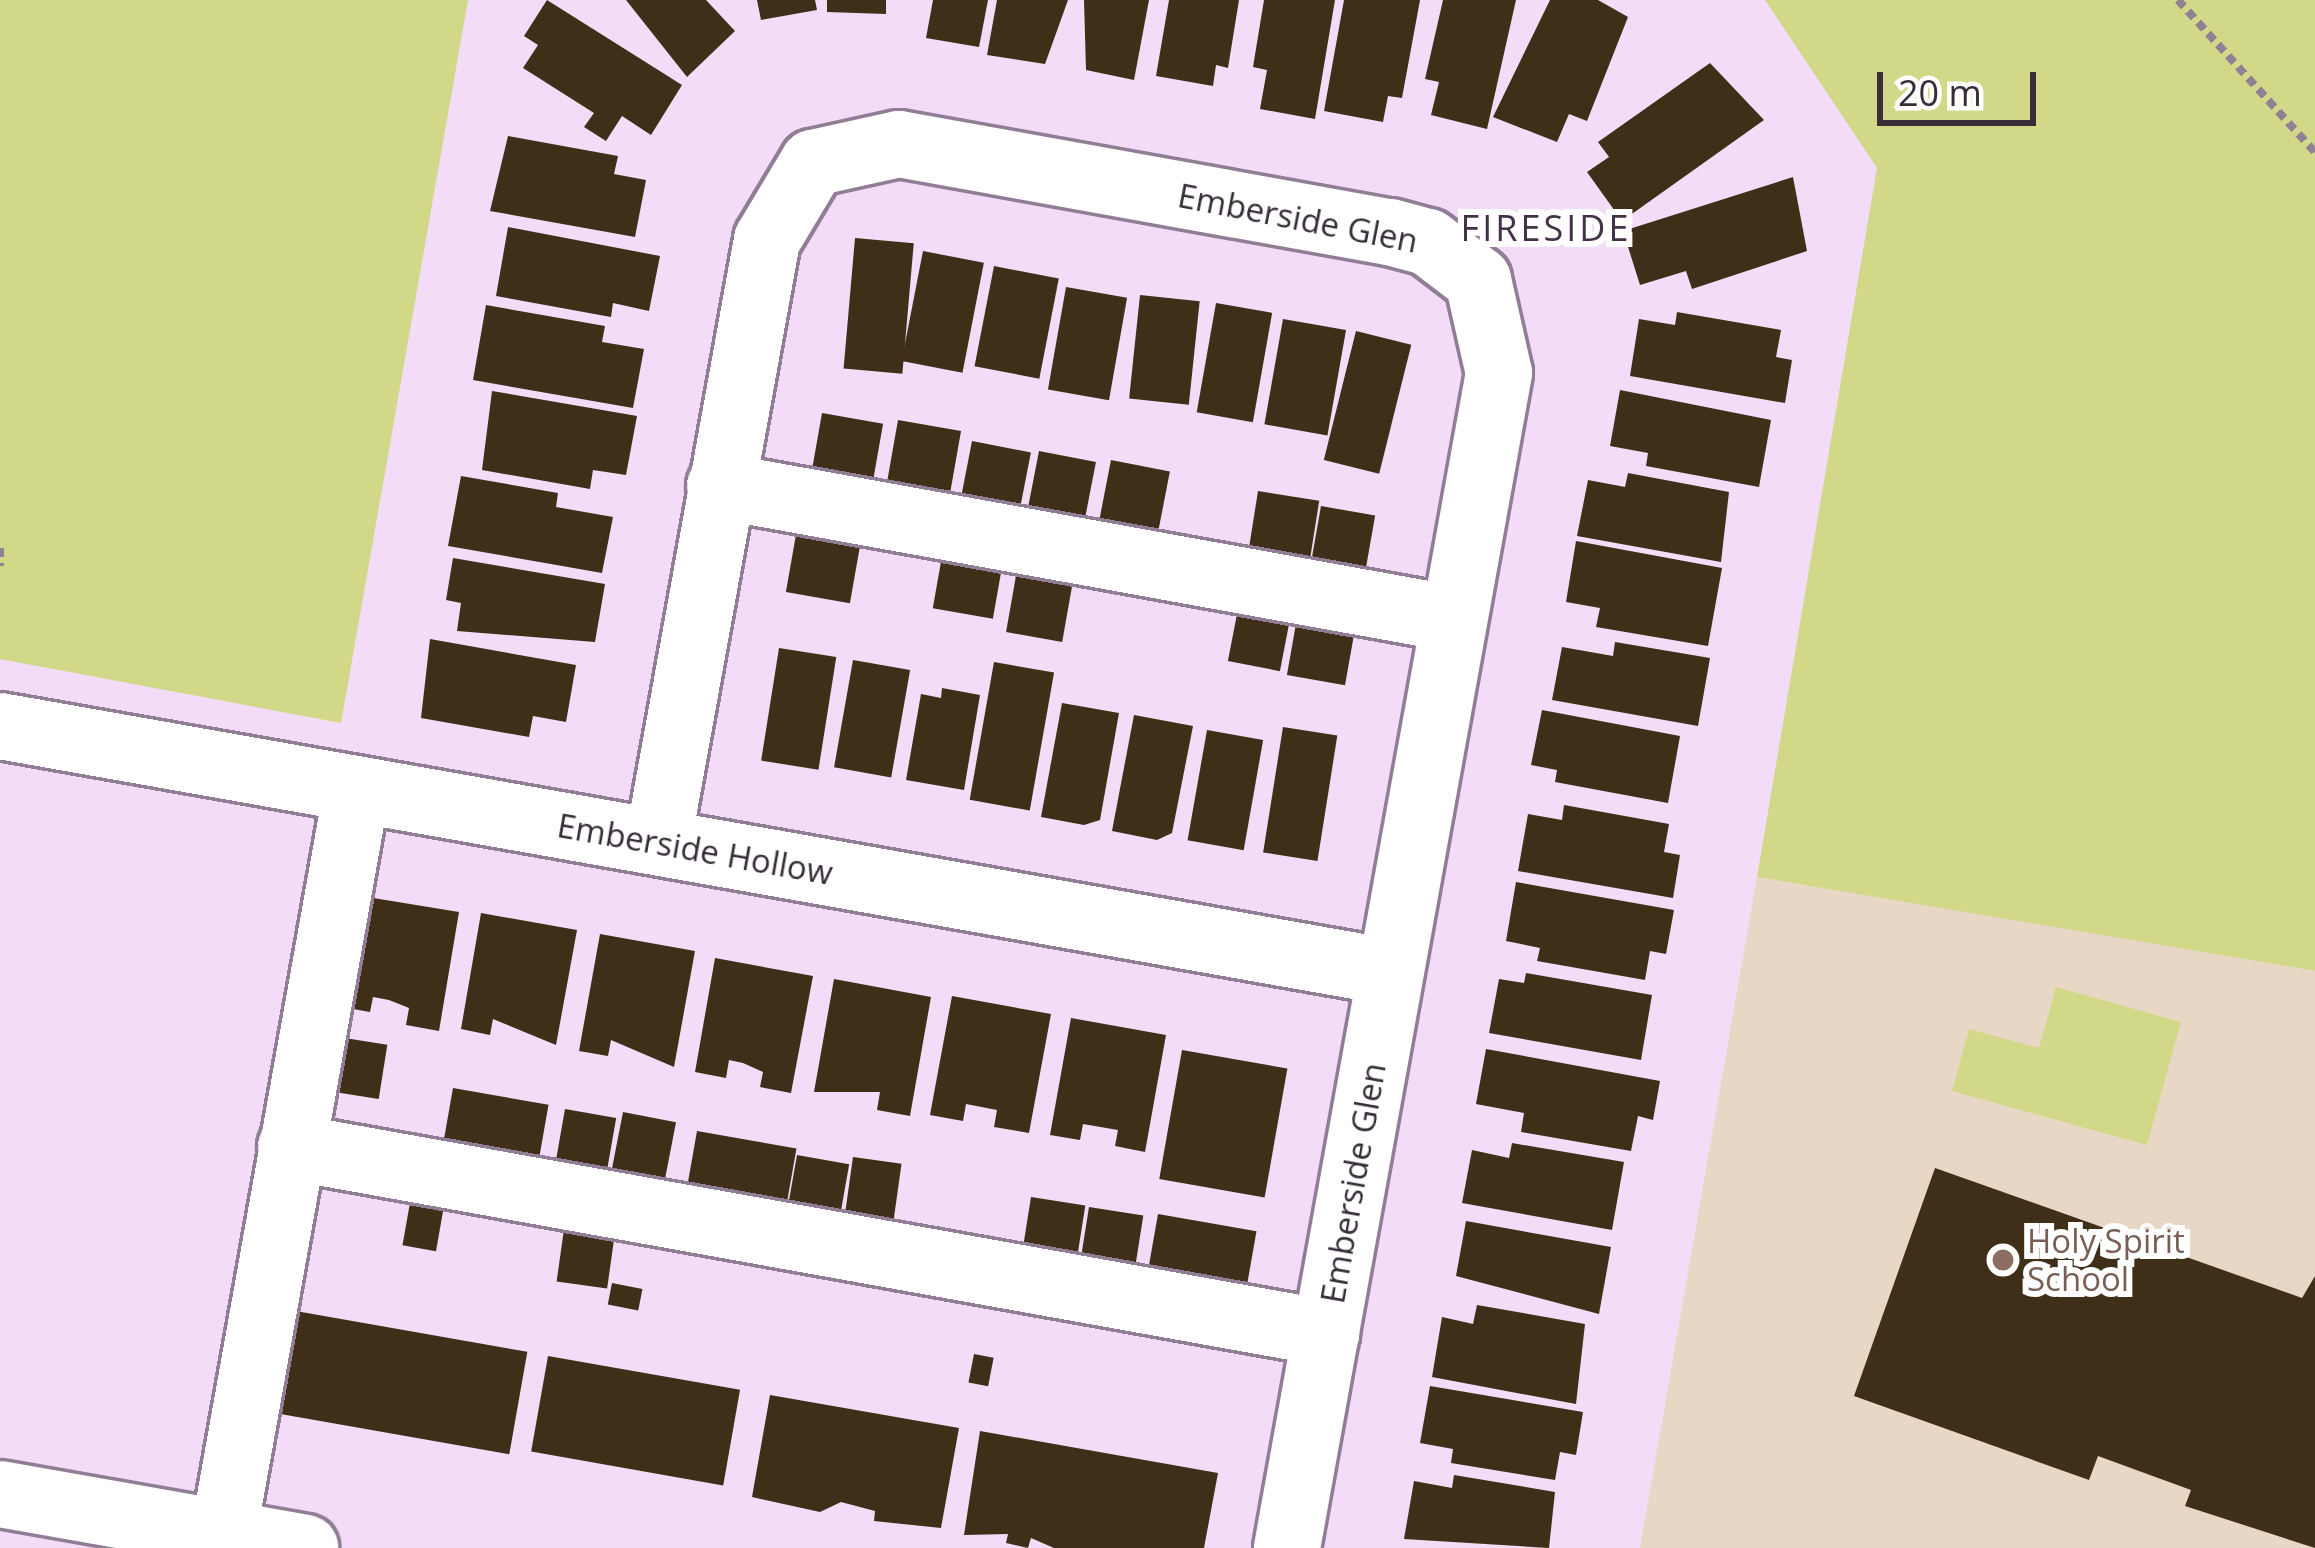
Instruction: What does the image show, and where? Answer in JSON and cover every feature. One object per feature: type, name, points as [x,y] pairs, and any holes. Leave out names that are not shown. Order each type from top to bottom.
[{"type":"street","name":"Emberside Glen","points":[[658,842],[720,486],[778,207],[813,163],[839,151],[899,144],[1390,232],[1457,261],[1495,318],[1499,373],[1287,1548]]},
{"type":"street","points":[[720,486],[1454,619]]},
{"type":"street","name":"Emberside Hollow","points":[[2,738],[357,789],[1390,972]]},
{"type":"street","points":[[223,1541],[357,789]]},
{"type":"street","points":[[291,1147],[1326,1333]]},
{"type":"street","points":[[0,1494],[223,1541],[304,1548]]},
{"type":"path","points":[[2178,0],[2315,152]]},
{"type":"path","points":[[0,548],[0,566]]},
{"type":"shaded area","name":"Holy Spirit School","points":[[1757,877],[2315,971],[2315,1548],[1640,1548]]},
{"type":"green space","points":[[0,0],[468,0],[341,723],[0,659]]},
{"type":"green space","points":[[1765,0],[2315,0],[2315,971],[1757,877],[1877,168]]},
{"type":"green space","points":[[2056,987],[2181,1022],[2147,1145],[1952,1091],[1969,1029],[2039,1048]]},
{"type":"building","points":[[547,0],[682,85],[651,135],[622,116],[606,141],[584,127],[594,113],[523,68],[538,45],[524,36]]},
{"type":"building","points":[[626,0],[706,0],[735,31],[687,77]]},
{"type":"building","points":[[757,0],[815,0],[817,10],[761,20]]},
{"type":"building","points":[[827,0],[886,0],[886,14],[827,12]]},
{"type":"building","points":[[933,0],[988,0],[979,47],[926,38]]},
{"type":"building","points":[[997,0],[1068,0],[1045,64],[987,55]]},
{"type":"building","points":[[1084,0],[1149,0],[1134,80],[1086,70]]},
{"type":"building","points":[[1169,0],[1239,0],[1228,68],[1216,65],[1213,86],[1156,76]]},
{"type":"building","points":[[1264,0],[1335,0],[1315,119],[1260,109],[1267,70],[1253,67]]},
{"type":"building","points":[[1344,0],[1420,0],[1402,98],[1388,96],[1383,122],[1324,111]]},
{"type":"building","points":[[1443,0],[1516,0],[1487,129],[1431,115],[1439,82],[1425,79]]},
{"type":"building","points":[[1550,0],[1598,0],[1628,17],[1587,121],[1569,114],[1557,142],[1493,117]]},
{"type":"building","points":[[1710,63],[1764,120],[1622,221],[1587,172],[1609,157],[1598,142]]},
{"type":"building","points":[[508,136],[618,156],[614,174],[646,180],[635,237],[490,211]]},
{"type":"building","points":[[1793,177],[1807,251],[1692,289],[1686,271],[1640,285],[1623,231]]},
{"type":"building","points":[[508,227],[660,256],[649,311],[613,303],[611,317],[496,296]]},
{"type":"building","points":[[855,238],[914,243],[902,374],[844,369]]},
{"type":"building","points":[[923,251],[984,263],[962,373],[902,361]]},
{"type":"building","points":[[994,266],[1059,279],[1039,379],[975,366]]},
{"type":"building","points":[[1066,287],[1127,298],[1109,400],[1048,389]]},
{"type":"building","points":[[1140,295],[1200,301],[1189,405],[1129,398]]},
{"type":"building","points":[[1216,303],[1272,313],[1253,422],[1197,412]]},
{"type":"building","points":[[486,305],[605,326],[602,342],[644,349],[633,408],[473,380]]},
{"type":"building","points":[[1677,312],[1781,330],[1776,357],[1792,360],[1785,403],[1630,376],[1639,319],[1675,325]]},
{"type":"building","points":[[1283,319],[1346,330],[1327,435],[1264,424]]},
{"type":"building","points":[[1356,331],[1411,345],[1379,474],[1324,460]]},
{"type":"building","points":[[1620,390],[1771,420],[1759,487],[1646,466],[1648,453],[1610,446]]},
{"type":"building","points":[[492,391],[637,416],[626,475],[593,470],[590,489],[482,470]]},
{"type":"building","points":[[822,413],[883,424],[873,480],[812,469]]},
{"type":"building","points":[[898,420],[961,431],[949,497],[886,486]]},
{"type":"building","points":[[972,441],[1031,452],[1020,510],[961,499]]},
{"type":"building","points":[[1039,451],[1096,462],[1085,520],[1028,509]]},
{"type":"building","points":[[1111,460],[1170,471],[1158,532],[1099,521]]},
{"type":"building","points":[[1628,473],[1729,492],[1721,562],[1577,536],[1588,480],[1625,487]]},
{"type":"building","points":[[461,476],[558,493],[556,507],[613,517],[602,573],[448,546]]},
{"type":"building","points":[[1258,491],[1319,501],[1310,560],[1249,550]]},
{"type":"building","points":[[1321,506],[1375,516],[1366,569],[1312,559]]},
{"type":"building","points":[[797,529],[861,540],[850,603],[786,592]]},
{"type":"building","points":[[1576,541],[1722,568],[1708,646],[1596,627],[1600,608],[1566,602]]},
{"type":"building","points":[[942,556],[1002,567],[993,619],[933,608]]},
{"type":"building","points":[[453,558],[605,584],[595,642],[457,631],[461,603],[446,600]]},
{"type":"building","points":[[1017,570],[1073,580],[1062,642],[1006,632]]},
{"type":"building","points":[[1238,609],[1290,619],[1280,671],[1228,661]]},
{"type":"building","points":[[1297,618],[1355,628],[1345,685],[1287,675]]},
{"type":"building","points":[[430,639],[576,665],[566,722],[533,716],[529,737],[421,718]]},
{"type":"building","points":[[1615,642],[1710,658],[1698,726],[1552,700],[1562,647],[1613,656]]},
{"type":"building","points":[[779,648],[836,657],[818,770],[761,761]]},
{"type":"building","points":[[853,660],[910,670],[891,777],[834,767]]},
{"type":"building","points":[[994,662],[1054,673],[1030,810],[970,800]]},
{"type":"building","points":[[942,688],[980,695],[964,790],[906,780],[921,694],[941,698]]},
{"type":"building","points":[[1062,703],[1119,713],[1100,820],[1084,825],[1041,817]]},
{"type":"building","points":[[1542,710],[1680,736],[1668,803],[1555,782],[1557,770],[1531,765]]},
{"type":"building","points":[[1134,715],[1193,726],[1172,833],[1157,840],[1112,831]]},
{"type":"building","points":[[1283,727],[1337,736],[1317,861],[1263,852]]},
{"type":"building","points":[[1207,730],[1263,740],[1244,850],[1188,840]]},
{"type":"building","points":[[1564,805],[1669,824],[1664,852],[1680,855],[1673,898],[1518,871],[1528,814],[1562,820]]},
{"type":"building","points":[[1516,882],[1674,910],[1666,954],[1650,951],[1645,980],[1537,961],[1540,948],[1506,941]]},
{"type":"building","points":[[361,896],[459,912],[439,1031],[406,1025],[409,1008],[389,1000],[373,997],[370,1012],[342,1007]]},
{"type":"building","points":[[481,913],[577,930],[556,1045],[493,1019],[490,1035],[461,1029]]},
{"type":"building","points":[[600,934],[695,951],[674,1067],[611,1040],[608,1056],[579,1051]]},
{"type":"building","points":[[715,958],[813,976],[791,1093],[760,1087],[763,1072],[743,1063],[729,1060],[726,1078],[695,1072]]},
{"type":"building","points":[[1526,973],[1652,995],[1641,1060],[1489,1033],[1499,979],[1524,983]]},
{"type":"building","points":[[834,979],[931,997],[910,1116],[877,1110],[880,1092],[814,1092]]},
{"type":"building","points":[[952,996],[1051,1014],[1029,1133],[994,1127],[997,1110],[966,1104],[963,1121],[930,1115]]},
{"type":"building","points":[[1071,1018],[1166,1035],[1145,1152],[1115,1146],[1118,1130],[1083,1124],[1080,1140],[1050,1135]]},
{"type":"building","points":[[332,1036],[387,1045],[379,1099],[323,1090]]},
{"type":"building","points":[[1486,1049],[1660,1081],[1653,1120],[1638,1116],[1631,1151],[1521,1132],[1524,1113],[1476,1104]]},
{"type":"building","points":[[1182,1050],[1287,1069],[1265,1198],[1159,1179]]},
{"type":"building","points":[[453,1088],[549,1105],[538,1164],[443,1147]]},
{"type":"building","points":[[565,1109],[616,1118],[606,1174],[555,1165]]},
{"type":"building","points":[[623,1112],[676,1122],[664,1185],[611,1175]]},
{"type":"building","points":[[697,1131],[796,1149],[786,1209],[686,1191]]},
{"type":"building","points":[[1512,1143],[1624,1162],[1612,1230],[1462,1203],[1472,1150],[1509,1158]]},
{"type":"building","points":[[797,1155],[849,1164],[840,1216],[788,1207]]},
{"type":"building","points":[[853,1157],[902,1164],[894,1220],[845,1213]]},
{"type":"building","points":[[1935,1168],[2302,1298],[2315,1276],[2315,1548],[2185,1506],[2191,1490],[2098,1456],[2089,1480],[1854,1396]]},
{"type":"building","points":[[411,1197],[444,1203],[436,1251],[402,1245]]},
{"type":"building","points":[[1031,1197],[1085,1206],[1077,1258],[1023,1249]]},
{"type":"building","points":[[1089,1207],[1143,1216],[1135,1269],[1081,1260]]},
{"type":"building","points":[[1158,1214],[1256,1231],[1246,1290],[1148,1273]]},
{"type":"building","points":[[1466,1221],[1611,1247],[1599,1314],[1456,1276]]},
{"type":"building","points":[[564,1229],[615,1236],[607,1289],[557,1281]]},
{"type":"building","points":[[612,1283],[642,1289],[638,1311],[608,1305]]},
{"type":"building","points":[[1477,1305],[1585,1324],[1576,1404],[1432,1377],[1442,1317],[1473,1324]]},
{"type":"building","points":[[290,1310],[527,1352],[509,1454],[272,1412]]},
{"type":"building","points":[[974,1354],[994,1358],[988,1386],[968,1382]]},
{"type":"building","points":[[548,1356],[740,1390],[723,1485],[531,1452]]},
{"type":"building","points":[[1430,1386],[1583,1412],[1576,1455],[1560,1452],[1555,1480],[1451,1463],[1453,1449],[1420,1443]]},
{"type":"building","points":[[770,1395],[959,1428],[941,1528],[874,1521],[875,1511],[841,1502],[820,1512],[752,1497]]},
{"type":"building","points":[[980,1431],[1218,1473],[1204,1548],[1054,1548],[1031,1538],[1028,1548],[1006,1543],[1008,1534],[964,1535]]},
{"type":"building","points":[[1454,1475],[1555,1492],[1549,1548],[1404,1539],[1414,1481],[1452,1488]]},
{"type":"place","name":"Holy Spirit School","points":[[2003,1260]]},
{"type":"district","name":"FIRESIDE","points":[[1546,228]]}]
